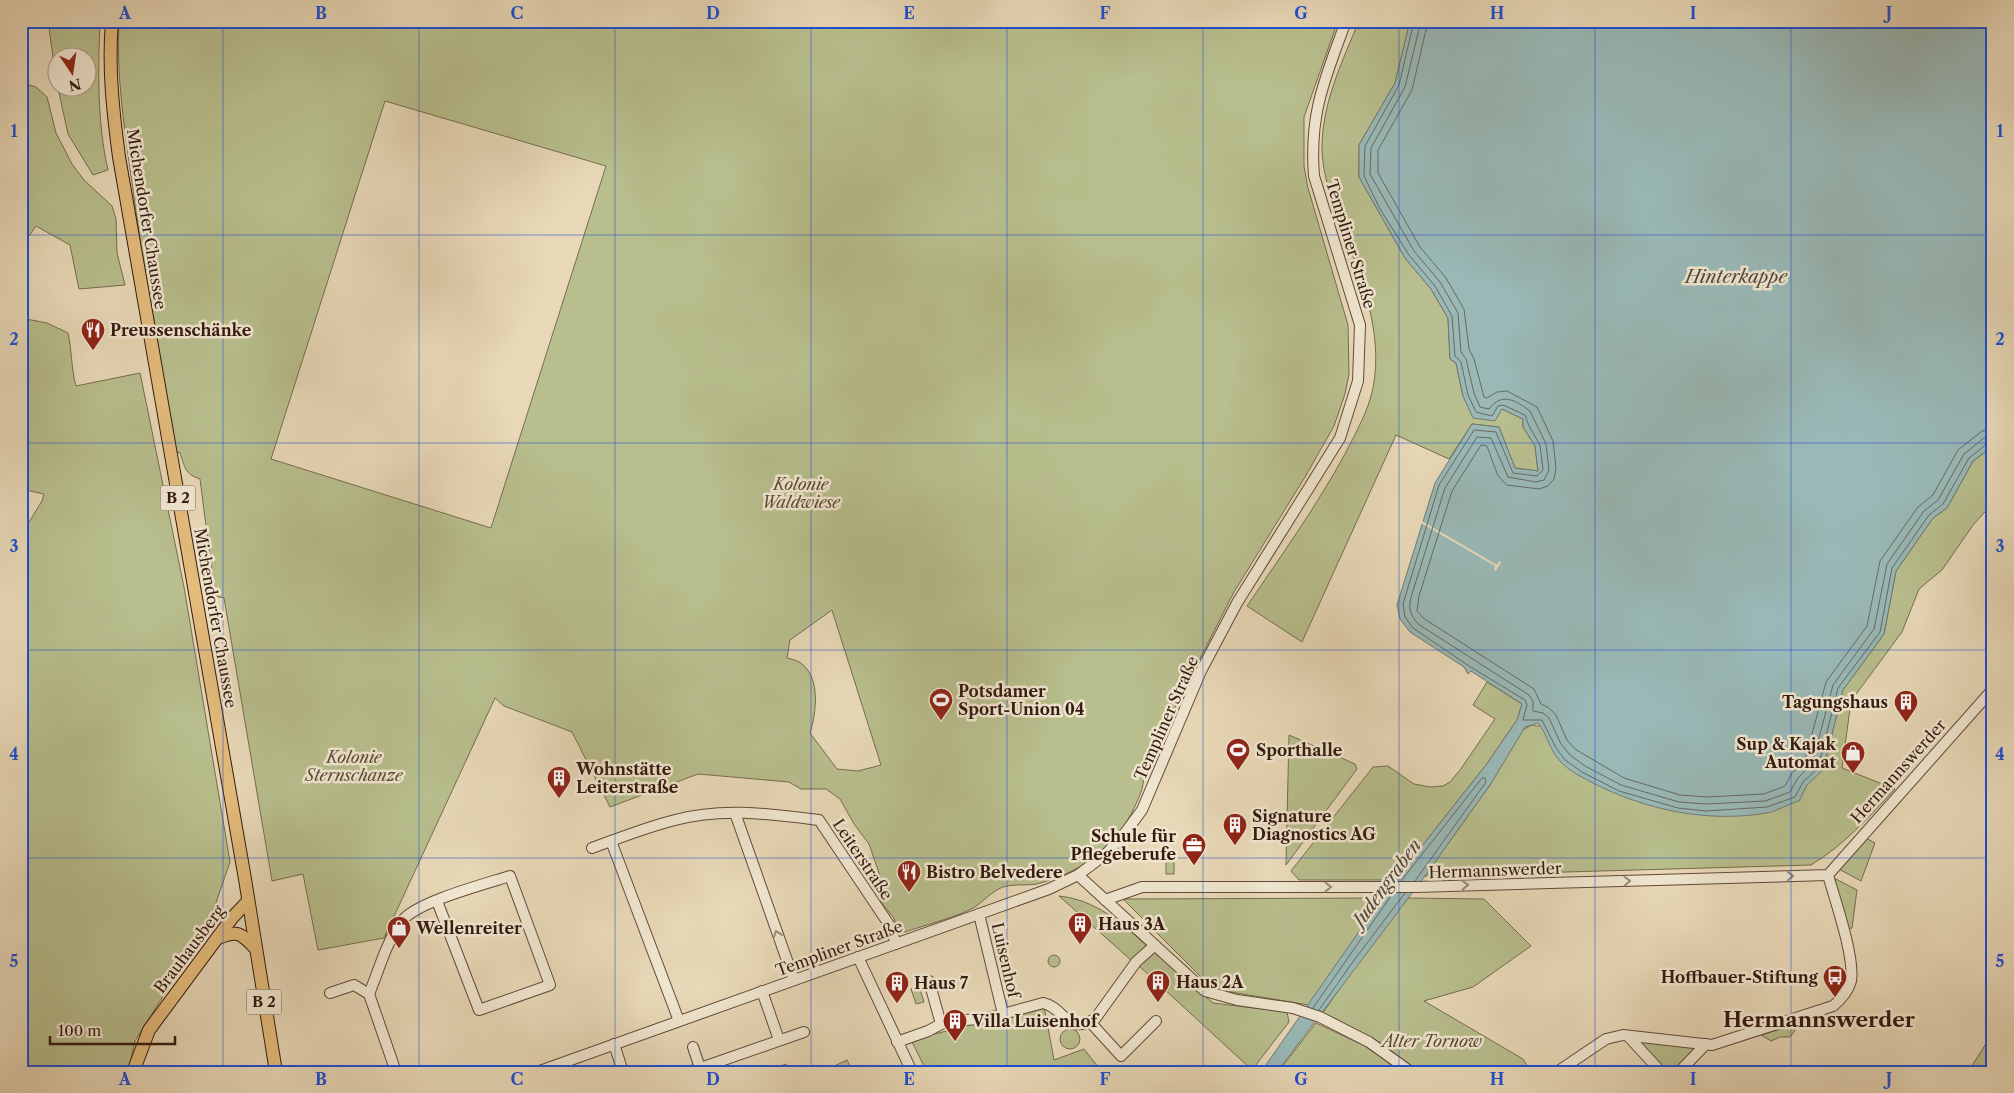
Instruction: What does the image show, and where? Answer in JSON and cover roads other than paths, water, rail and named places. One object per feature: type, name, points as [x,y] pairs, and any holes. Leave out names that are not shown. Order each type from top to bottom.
[{"type":"main road","name":"Michendorfer Chaussee","points":[[112,21],[109,56],[112,102],[119,157],[276,1072]]},
{"type":"main road","name":"Brauhausberg","points":[[133,1072],[149,1030],[248,901]]},
{"type":"main road","points":[[218,938],[232,932],[244,935],[256,948]]},
{"type":"street","name":"Templiner Straße","points":[[537,1072],[1049,889],[1078,876],[1106,854],[1125,833],[1142,810],[1210,655],[1242,594],[1340,438],[1358,381],[1360,325],[1320,199],[1314,176],[1312,151],[1316,108],[1346,21]]},
{"type":"street","name":"Hermannswerder","points":[[1105,900],[1142,887],[1416,887],[1828,875],[1993,689]]},
{"type":"street","points":[[735,813],[794,980]]},
{"type":"street","name":"Leiterstraße","points":[[592,848],[675,819],[735,813],[769,814],[819,820],[890,926],[896,944]]},
{"type":"street","points":[[611,841],[679,1021]]},
{"type":"street","points":[[1557,1072],[1606,1039],[1628,1036],[1712,1045],[1826,1009],[1840,1000],[1846,994],[1851,979],[1851,964],[1828,875]]},
{"type":"street","points":[[369,994],[390,941],[401,922],[411,912],[437,901],[510,876],[550,985],[479,1010],[437,901]]},
{"type":"street","points":[[1078,876],[1204,991],[1237,1000],[1304,1011],[1369,1042],[1411,1072]]},
{"type":"street","name":"Luisenhof","points":[[979,914],[1003,1014]]},
{"type":"street","points":[[1155,945],[1136,962],[1095,1019],[1090,1022],[1121,1056],[1156,1021]]},
{"type":"street","points":[[858,957],[912,1072]]},
{"type":"street","points":[[928,981],[941,1024]]},
{"type":"street","points":[[330,992],[354,985],[369,994],[396,1072]]},
{"type":"street","points":[[762,991],[779,1040]]},
{"type":"street","name":"Luisenhof","points":[[897,1042],[928,1031],[941,1024],[1003,1014],[1043,1003],[1070,1022],[1082,1024],[1090,1022]]},
{"type":"street","points":[[689,1072],[804,1032]]},
{"type":"street","points":[[1628,1036],[1661,1072]]},
{"type":"street","points":[[614,1044],[624,1072]]},
{"type":"street","points":[[1679,1072],[1706,1044]]},
{"type":"street","points":[[693,1047],[700,1068]]},
{"type":"water","name":"Hinterkappe","points":[[1410,21],[1987,21],[1993,26],[1993,446],[1973,461],[1947,508],[1933,518],[1896,571],[1884,634],[1843,690],[1823,770],[1807,785],[1799,801],[1771,812],[1744,816],[1700,815],[1656,807],[1613,792],[1576,774],[1557,757],[1538,723],[1525,727],[1490,785],[1425,876],[1277,1072],[1261,1072],[1395,880],[1486,765],[1517,720],[1522,704],[1471,671],[1468,674],[1464,667],[1410,632],[1400,619],[1397,605],[1435,483],[1472,424],[1499,427],[1515,468],[1538,471],[1535,446],[1523,427],[1523,419],[1502,409],[1495,421],[1473,418],[1463,396],[1456,363],[1450,359],[1448,318],[1431,289],[1405,258],[1359,177],[1359,145],[1395,83]]},
{"type":"place","name":"Preussenschänke","points":[[93,351]]},
{"type":"place","name":"Potsdamer Sport-Union 04","points":[[941,721]]},
{"type":"place","name":"Tagungshaus","points":[[1906,723]]},
{"type":"place","name":"Sporthalle","points":[[1238,771]]},
{"type":"place","name":"Sup & Kajak Automat","points":[[1853,774]]},
{"type":"place","name":"Wohnstätte Leiterstraße","points":[[559,799]]},
{"type":"place","name":"Signature Diagnostics AG","points":[[1235,846]]},
{"type":"place","name":"Schule für Pflegeberufe","points":[[1194,866]]},
{"type":"place","name":"Bistro Belvedere","points":[[909,893]]},
{"type":"place","name":"Haus 3A","points":[[1080,945]]},
{"type":"place","name":"Wellenreiter","points":[[399,949]]},
{"type":"place","name":"Hoffbauer-Stiftung","points":[[1835,998]]},
{"type":"place","name":"Haus 2A","points":[[1158,1003]]},
{"type":"place","name":"Haus 7","points":[[897,1004]]},
{"type":"place","name":"Villa Luisenhof","points":[[955,1042]]},
{"type":"district","name":"Hermannswerder","points":[[1819,1020]]},
{"type":"park label","name":"Kolonie Waldwiese","points":[[801,493]]},
{"type":"park label","name":"Kolonie Sternschanze","points":[[354,766]]},
{"type":"park label","name":"Alter Tornow","points":[[1432,1041]]},
{"type":"water label","name":"Judengraben","points":[[1387,883]]}]
